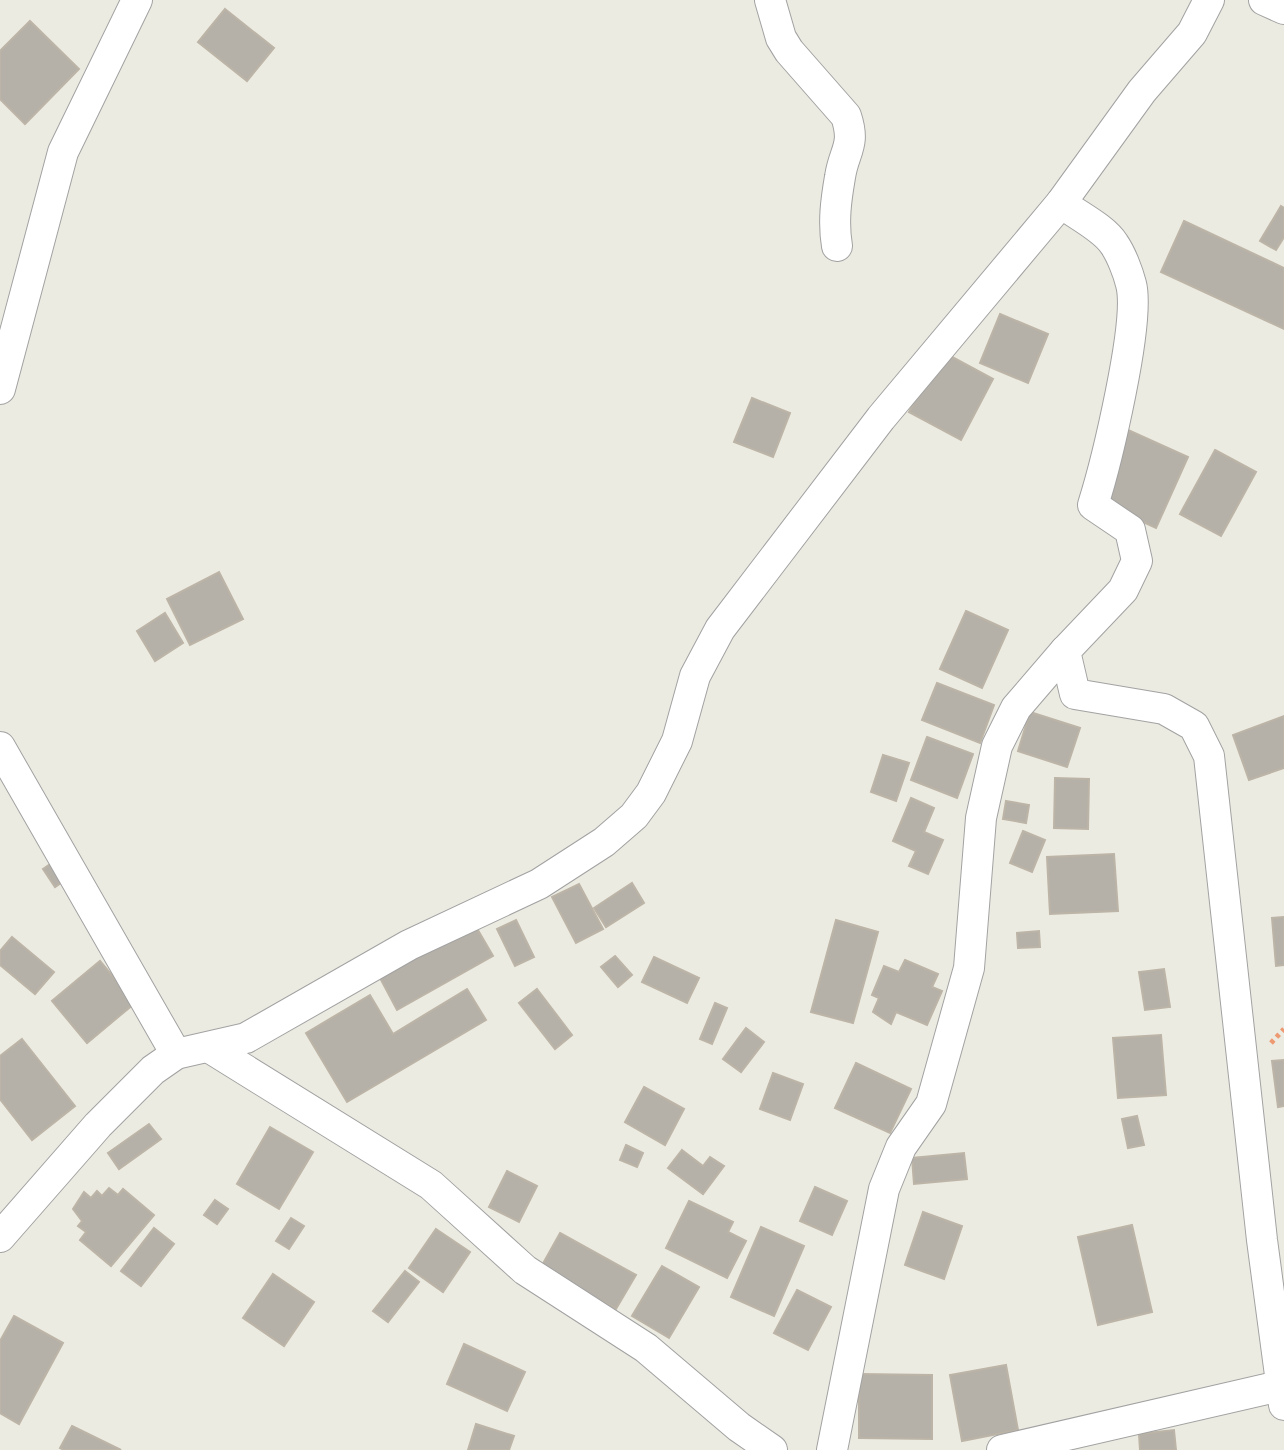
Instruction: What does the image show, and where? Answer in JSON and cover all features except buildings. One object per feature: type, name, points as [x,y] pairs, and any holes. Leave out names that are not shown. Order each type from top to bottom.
[{"type":"street","points":[[0,388],[63,152],[137,0]]},
{"type":"street","points":[[770,0],[781,38],[789,51],[846,116],[850,128],[852,141],[835,204],[837,246]]},
{"type":"street","points":[[0,1237],[98,1125],[153,1070],[176,1054],[246,1038],[409,945],[539,884],[604,842],[634,816],[651,793],[677,741],[695,676],[720,629],[881,418],[1061,203],[1142,91],[1192,33],[1209,0]]},
{"type":"street","points":[[1264,0],[1284,9]]},
{"type":"street","points":[[832,1450],[884,1189],[901,1147],[931,1104],[969,968],[981,818],[997,746],[1016,708],[1123,590],[1137,561],[1130,530],[1093,505],[1110,451],[1113,416],[1129,345],[1132,285],[1114,242],[1061,203]]},
{"type":"street","points":[[1002,1450],[1283,1392],[1209,756],[1194,726],[1164,709],[1075,694],[1065,651]]},
{"type":"street","points":[[0,747],[176,1054]]},
{"type":"street","points":[[210,1048],[431,1185],[525,1270],[646,1348],[739,1427],[772,1450]]}]
